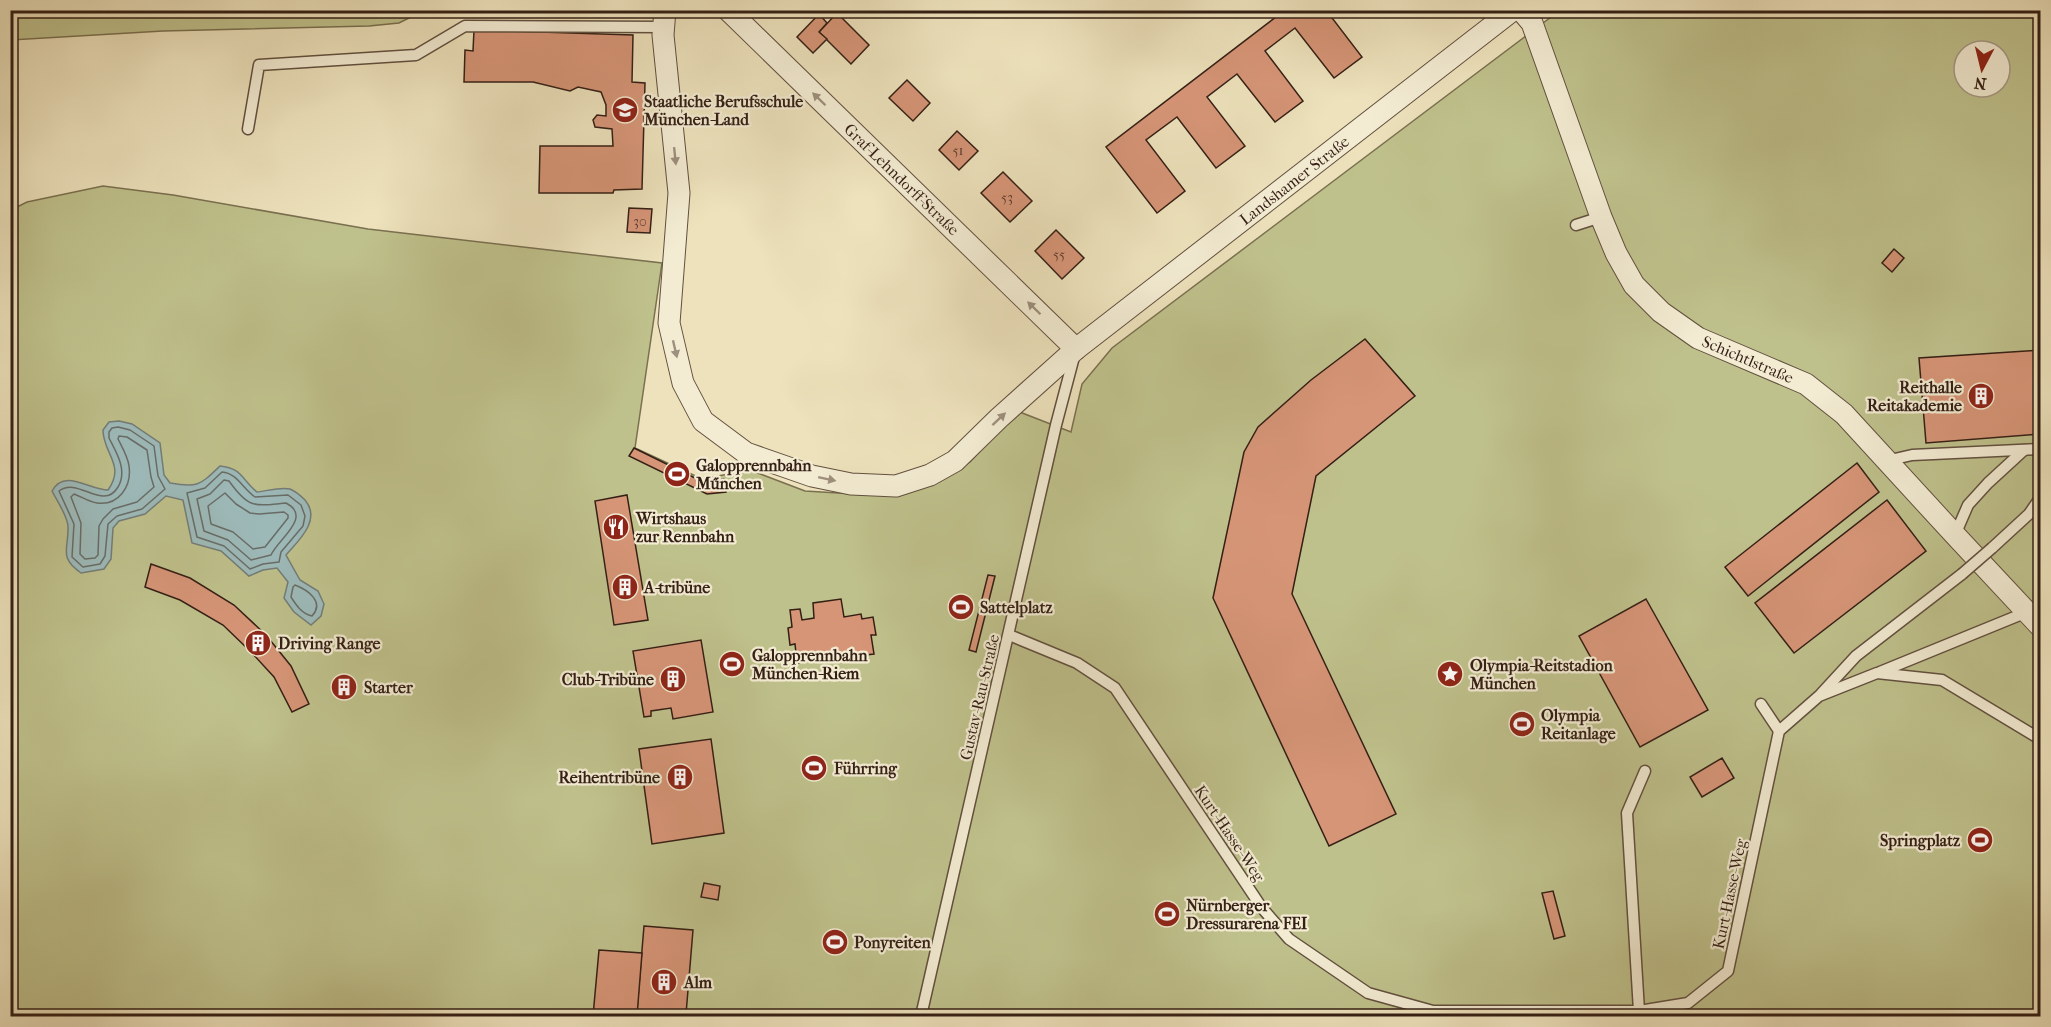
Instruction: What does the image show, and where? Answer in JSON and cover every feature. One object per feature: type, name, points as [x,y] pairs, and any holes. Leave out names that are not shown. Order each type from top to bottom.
[{"type":"street","name":"Graf-Lehndorff-Straße","points":[[728,10],[1076,349]]},
{"type":"street","name":"Landshamer Straße","points":[[664,24],[679,193],[669,323],[683,383],[703,421],[746,453],[812,476],[851,484],[896,486],[930,475],[955,461],[1076,349],[1513,10]]},
{"type":"street","name":"Schichtlstraße","points":[[1521,10],[1532,23],[1601,217],[1616,254],[1634,285],[1661,312],[1698,338],[1806,384],[1844,414],[2034,619]]},
{"type":"lane","points":[[248,129],[259,65],[416,55],[465,26],[664,24]]},
{"type":"lane","points":[[1576,225],[1601,217]]},
{"type":"lane","name":"Gustav-Rau-Straße","points":[[921,1017],[1056,425],[1076,349]]},
{"type":"lane","points":[[1886,461],[1912,455],[2040,449]]},
{"type":"lane","points":[[1955,536],[1968,505],[2024,450]]},
{"type":"lane","points":[[1761,704],[1779,731],[1819,696],[1856,656],[1992,548],[2029,514],[2040,498]]},
{"type":"lane","points":[[1819,696],[1877,673],[2034,619]]},
{"type":"lane","name":"Kurt-Hasse-Weg","points":[[1009,635],[1077,663],[1115,688],[1262,908],[1289,939],[1368,993],[1433,1011],[1639,1011],[1688,1003],[1728,971],[1779,731]]},
{"type":"lane","points":[[1877,673],[1941,680],[2040,739]]},
{"type":"lane","points":[[1639,1011],[1628,813],[1644,771]]},
{"type":"green space","points":[[11,10],[423,11],[399,23],[369,26],[163,31],[11,40]]},
{"type":"green space","points":[[1549,11],[2040,11],[2040,1016],[11,1016],[11,210],[27,202],[103,186],[173,195],[368,229],[662,263],[635,448],[702,479],[750,470],[805,491],[855,494],[934,483],[970,462],[1017,411],[1071,432],[1082,384],[1112,348],[1551,17]]},
{"type":"water","points":[[119,421],[132,424],[160,443],[164,475],[170,483],[198,484],[220,466],[233,469],[257,492],[290,489],[303,498],[310,508],[310,522],[302,537],[286,555],[300,580],[318,591],[324,604],[321,616],[311,625],[294,612],[284,598],[288,582],[277,568],[263,570],[249,576],[221,551],[192,543],[183,500],[166,496],[145,514],[119,521],[113,528],[111,559],[104,569],[81,573],[74,567],[69,562],[66,552],[67,522],[52,491],[57,484],[64,481],[78,482],[108,490],[115,473],[103,430],[109,422]]},
{"type":"building","points":[[1285,10],[1326,10],[1362,57],[1334,78],[1295,28],[1265,51],[1303,101],[1275,122],[1237,74],[1207,97],[1245,146],[1216,168],[1177,117],[1146,140],[1185,191],[1157,213],[1106,147]]},
{"type":"building","points":[[837,13],[869,45],[851,64],[819,32]]},
{"type":"building","points":[[819,14],[827,23],[819,32],[827,39],[813,53],[797,37]]},
{"type":"building","name":"Staatliche Berufsschule München-Land","points":[[474,30],[633,35],[632,82],[645,83],[642,189],[614,190],[613,193],[539,193],[540,146],[613,146],[612,129],[595,127],[593,120],[597,115],[606,116],[606,105],[601,92],[578,87],[570,91],[533,82],[464,82],[465,50],[473,51]]},
{"type":"building","points":[[907,80],[930,103],[913,121],[889,98]]},
{"type":"building","points":[[957,131],[978,151],[959,170],[939,150]]},
{"type":"building","points":[[1003,172],[1032,201],[1010,222],[981,193]]},
{"type":"building","points":[[629,208],[652,209],[650,233],[627,232]]},
{"type":"building","points":[[1056,230],[1084,258],[1062,279],[1035,251]]},
{"type":"building","points":[[1894,249],[1904,258],[1892,272],[1882,263]]},
{"type":"building","points":[[1365,339],[1415,396],[1316,476],[1292,594],[1396,814],[1329,846],[1213,598],[1244,452],[1258,427],[1311,380]]},
{"type":"building","name":"Reithalle Reitakademie","points":[[2040,350],[2040,434],[1926,443],[1919,358]]},
{"type":"building","points":[[634,448],[701,481],[724,479],[726,492],[707,494],[629,456]]},
{"type":"building","points":[[1857,463],[1879,492],[1748,596],[1725,567]]},
{"type":"building","name":"A-tribüne","points":[[627,495],[648,620],[614,625],[595,501]]},
{"type":"building","points":[[1887,500],[1926,551],[1794,653],[1755,603]]},
{"type":"building","name":"Driving Range","points":[[151,564],[190,578],[234,605],[266,635],[291,666],[309,704],[292,712],[274,677],[223,625],[180,600],[145,587]]},
{"type":"building","points":[[988,575],[995,576],[976,652],[969,650]]},
{"type":"building","points":[[841,599],[844,617],[861,614],[862,619],[873,617],[876,635],[871,635],[874,654],[847,655],[848,658],[823,661],[822,657],[797,663],[795,644],[790,645],[788,628],[792,627],[790,610],[800,609],[802,620],[814,618],[813,603]]},
{"type":"building","points":[[1646,599],[1708,710],[1640,747],[1579,636]]},
{"type":"building","name":"Club-Tribüne","points":[[701,640],[713,712],[673,719],[671,708],[651,711],[651,716],[644,717],[633,651]]},
{"type":"building","name":"Starter","points":[[340,680],[350,683],[347,693],[338,690]]},
{"type":"building","name":"Reihentribüne","points":[[711,739],[724,833],[652,844],[639,749]]},
{"type":"building","points":[[1722,758],[1734,778],[1702,797],[1690,777]]},
{"type":"building","points":[[704,883],[720,886],[718,900],[701,897]]},
{"type":"building","points":[[1553,891],[1565,936],[1554,939],[1542,893]]},
{"type":"building","name":"Alm","points":[[644,926],[693,930],[686,1014],[637,1010]]},
{"type":"building","points":[[599,950],[642,953],[637,1016],[593,1016]]},
{"type":"building","points":[[637,1010],[664,1013],[664,1016],[637,1016]]},
{"type":"building","points":[[673,1013],[686,1014],[686,1016],[672,1016]]},
{"type":"place","name":"Staatliche Berufsschule München-Land","points":[[625,110]]},
{"type":"place","name":"Reithalle Reitakademie","points":[[1981,396]]},
{"type":"place","name":"Galopprennbahn Műnchen","points":[[677,474]]},
{"type":"place","name":"Wirtshaus zur Rennbahn","points":[[616,527]]},
{"type":"place","name":"A-tribüne","points":[[625,587]]},
{"type":"place","name":"Sattelplatz","points":[[961,607]]},
{"type":"place","name":"Driving Range","points":[[258,643]]},
{"type":"place","name":"Galopprennbahn München-Riem","points":[[732,664]]},
{"type":"place","name":"Olympia-Reitstadion München","points":[[1450,674]]},
{"type":"place","name":"Club-Tribüne","points":[[673,679]]},
{"type":"place","name":"Starter","points":[[344,687]]},
{"type":"place","name":"Olympia Reitanlage","points":[[1522,724]]},
{"type":"place","name":"Führring","points":[[814,768]]},
{"type":"place","name":"Reihentribüne","points":[[680,777]]},
{"type":"place","name":"Springplatz","points":[[1980,840]]},
{"type":"place","name":"Nürnberger Dressurarena FEI","points":[[1167,914]]},
{"type":"place","name":"Ponyreiten","points":[[835,942]]},
{"type":"place","name":"Alm","points":[[664,982]]}]
